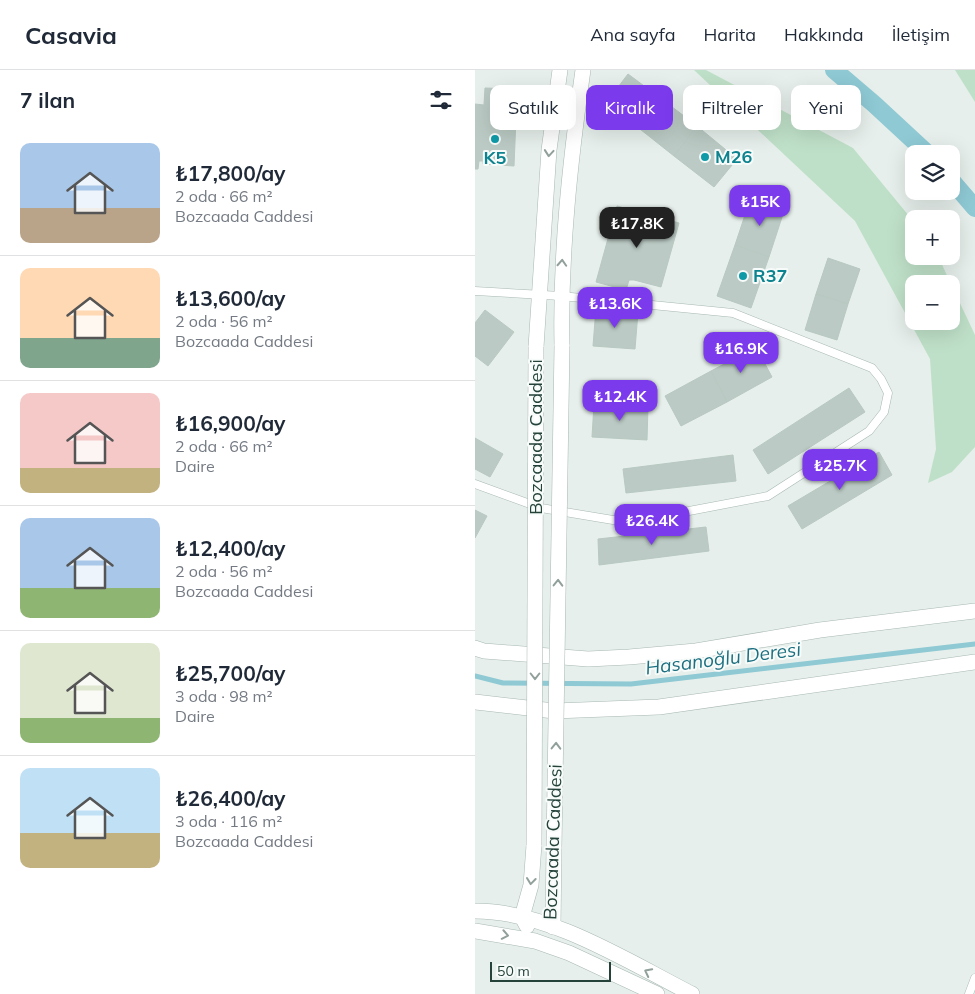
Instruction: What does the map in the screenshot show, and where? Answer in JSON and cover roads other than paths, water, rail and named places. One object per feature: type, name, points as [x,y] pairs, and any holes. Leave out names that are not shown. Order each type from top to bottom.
[{"type":"street","name":"Bozcaada Caddesi","points":[[560,70],[549,150],[536,347],[534,845],[531,886],[523,917],[535,941],[553,927],[562,346],[561,296],[574,139],[583,70]]},
{"type":"street","points":[[475,648],[484,651],[588,659],[629,657],[696,651],[820,630],[975,611]]},
{"type":"street","points":[[475,702],[554,711],[659,707],[975,662]]},
{"type":"street","points":[[475,911],[523,917],[587,940],[692,994]]},
{"type":"street","points":[[475,931],[535,941],[569,953],[657,994]]},
{"type":"lane","points":[[475,291],[561,296],[733,313],[872,368],[881,379],[887,393],[885,412],[869,431],[768,496],[689,511],[613,520],[541,508],[475,484]]},
{"type":"lane","points":[[969,994],[975,978]]},
{"type":"waterway","points":[[834,70],[918,145]]},
{"type":"waterway","points":[[960,190],[975,208]]},
{"type":"waterway","name":"Hasanoğlu Deresi","points":[[475,676],[503,683],[631,684],[975,644]]},
{"type":"place","name":"K5","points":[[495,139]]},
{"type":"place","name":"M26","points":[[705,157]]},
{"type":"place","name":"R37","points":[[743,276]]}]
